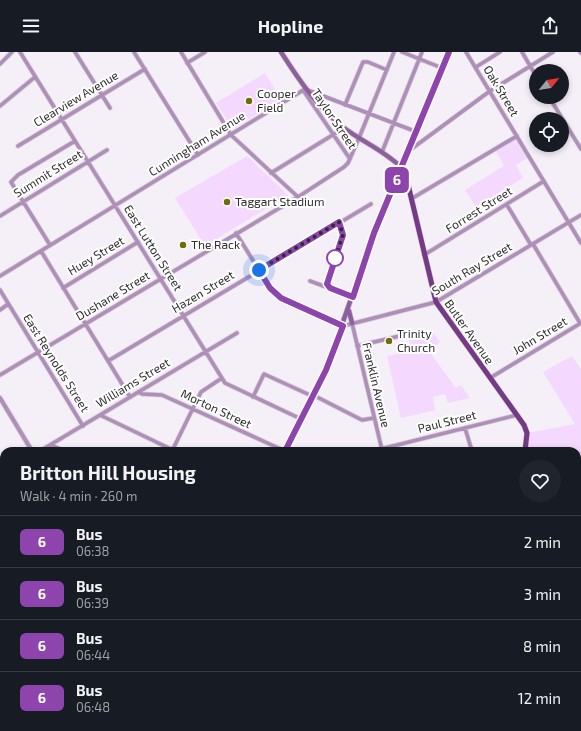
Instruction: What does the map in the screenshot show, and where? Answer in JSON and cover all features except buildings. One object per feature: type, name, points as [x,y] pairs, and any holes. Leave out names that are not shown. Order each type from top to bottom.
[{"type":"main road","name":"Taylor Street","points":[[281,52],[304,89],[326,113],[344,128],[382,152],[402,168]]},
{"type":"main road","points":[[287,447],[330,359],[343,326],[374,233],[449,52]]},
{"type":"main road","name":"Butler Avenue","points":[[402,168],[436,302],[526,429],[525,447]]},
{"type":"main road","points":[[395,184],[407,183]]},
{"type":"main road","points":[[348,309],[352,323]]},
{"type":"street","points":[[0,64],[12,52]]},
{"type":"street","name":"East Lutton Street","points":[[20,52],[222,378],[228,385],[301,419]]},
{"type":"street","points":[[75,52],[110,108]]},
{"type":"street","points":[[134,52],[198,155]]},
{"type":"street","points":[[181,52],[231,135],[298,196]]},
{"type":"street","points":[[187,63],[205,52]]},
{"type":"street","points":[[350,159],[394,52]]},
{"type":"street","points":[[402,52],[442,68]]},
{"type":"street","points":[[382,152],[422,52]]},
{"type":"street","name":"Oak Street","points":[[466,52],[581,243]]},
{"type":"street","points":[[476,67],[500,52]]},
{"type":"street","points":[[522,52],[529,64]]},
{"type":"street","points":[[533,64],[553,52]]},
{"type":"street","points":[[345,105],[363,62],[368,62],[387,70]]},
{"type":"street","points":[[409,151],[490,91],[529,67]]},
{"type":"street","name":"Clearview Avenue","points":[[18,146],[145,69]]},
{"type":"street","points":[[0,106],[35,77]]},
{"type":"street","points":[[304,89],[417,132]]},
{"type":"street","name":"Cunningham Avenue","points":[[0,276],[304,89]]},
{"type":"street","name":"Taylor Street","points":[[304,89],[332,135],[350,159]]},
{"type":"street","points":[[553,104],[581,149]]},
{"type":"street","points":[[271,172],[344,128]]},
{"type":"street","points":[[411,199],[517,136]]},
{"type":"street","points":[[50,245],[12,182],[18,175],[75,141]]},
{"type":"street","name":"Summit Street","points":[[0,216],[107,150]]},
{"type":"street","name":"Dushane Street","points":[[0,375],[298,196],[344,167],[350,159]]},
{"type":"street","name":"Forrest Street","points":[[424,255],[544,181]]},
{"type":"street","name":"Hazen Street","points":[[108,361],[371,204]]},
{"type":"street","points":[[507,205],[581,323]]},
{"type":"street","name":"South Ray Street","points":[[343,326],[436,302],[581,215]]},
{"type":"street","points":[[329,287],[328,281],[343,235],[339,222]]},
{"type":"street","points":[[236,233],[270,288],[281,298],[343,326]]},
{"type":"street","name":"Huey Street","points":[[63,288],[138,242]]},
{"type":"street","points":[[41,251],[130,397]]},
{"type":"street","points":[[310,281],[353,297]]},
{"type":"street","name":"East Reynolds Street","points":[[0,290],[83,426]]},
{"type":"street","points":[[0,310],[8,304]]},
{"type":"street","name":"Franklin Avenue","points":[[352,323],[381,447]]},
{"type":"street","name":"John Street","points":[[490,378],[581,323]]},
{"type":"street","name":"Williams Street","points":[[47,447],[237,332]]},
{"type":"street","points":[[357,346],[404,335]]},
{"type":"street","points":[[253,397],[264,374],[362,420],[374,418]]},
{"type":"street","points":[[175,447],[201,392],[222,378]]},
{"type":"street","name":"Morton Street","points":[[138,392],[142,394],[162,395],[276,447]]},
{"type":"street","points":[[0,398],[30,447]]},
{"type":"street","points":[[100,415],[165,447]]},
{"type":"street","name":"Paul Street","points":[[393,447],[517,415]]},
{"type":"street","points":[[466,428],[471,447]]},
{"type":"street","points":[[51,445],[56,447]]},
{"type":"shaded area","name":"Cooper Field","points":[[265,73],[281,99],[233,129],[216,103]]},
{"type":"shaded area","points":[[517,136],[529,157],[516,165],[523,178],[476,207],[465,190],[504,166],[495,149]]},
{"type":"shaded area","name":"Taggart Stadium","points":[[247,156],[288,195],[205,246],[175,198]]},
{"type":"shaded area","points":[[431,330],[440,342],[429,351],[456,388],[461,385],[470,398],[448,403],[445,394],[433,397],[435,410],[401,418],[387,356],[412,351],[408,335],[425,334]]},
{"type":"shaded area","points":[[572,356],[581,369],[581,447],[525,447],[527,433],[575,424],[543,372]]},
{"type":"bus line","name":"6","points":[[287,447],[326,370],[343,326],[281,298],[270,288],[259,270],[339,222],[343,230],[343,235],[327,284],[330,288],[353,297],[374,233],[449,52]]},
{"type":"place","name":"Cooper Field","points":[[249,101]]},
{"type":"place","name":"Taggart Stadium","points":[[227,202]]},
{"type":"place","name":"The Rack","points":[[183,245]]},
{"type":"place","name":"Trinity Church","points":[[389,341]]},
{"type":"route","points":[[259,270],[339,222],[343,230],[343,235],[335,258]]}]
